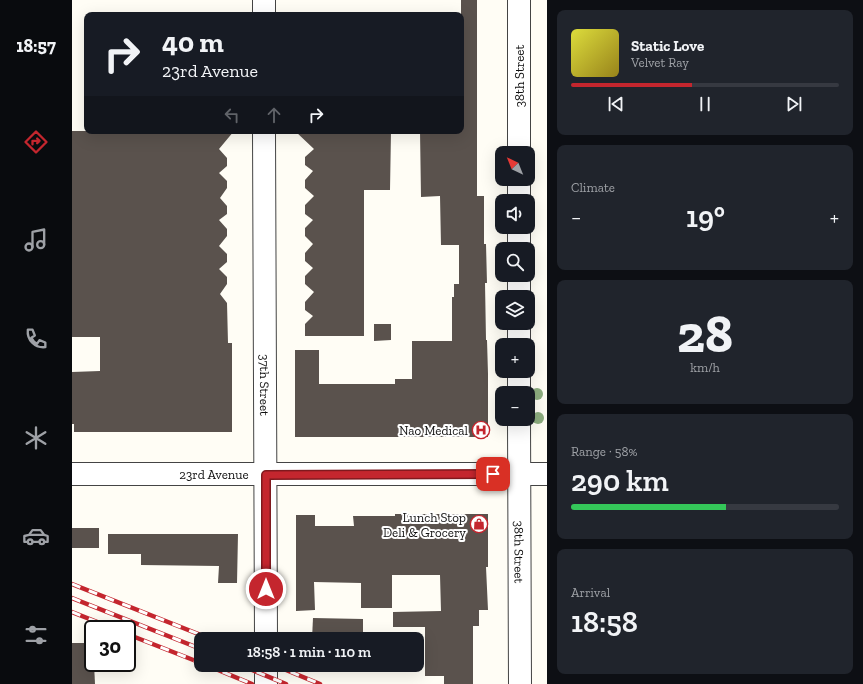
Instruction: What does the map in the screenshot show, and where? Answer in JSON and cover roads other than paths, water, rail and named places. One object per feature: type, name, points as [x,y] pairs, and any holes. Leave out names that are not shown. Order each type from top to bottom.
[{"type":"street","points":[[264,0],[264,12]]},
{"type":"street","name":"38th Street","points":[[519,0],[519,146]]},
{"type":"street","name":"37th Street","points":[[264,134],[266,632]]},
{"type":"street","name":"38th Street","points":[[520,426],[520,684]]},
{"type":"street","name":"23rd Avenue","points":[[72,474],[547,474]]},
{"type":"street","points":[[266,672],[266,684]]},
{"type":"railway","points":[[72,584],[194,632]]},
{"type":"railway","points":[[72,598],[194,646]]},
{"type":"railway","points":[[72,612],[92,620]]},
{"type":"railway","points":[[136,638],[194,660]]},
{"type":"railway","points":[[223,672],[252,684]]},
{"type":"railway","points":[[257,672],[286,684]]},
{"type":"railway","points":[[291,672],[320,684]]},
{"type":"place","name":"Nao Medical","points":[[481,430]]},
{"type":"place","name":"Lunch Stop Deli & Grocery","points":[[479,524]]}]
